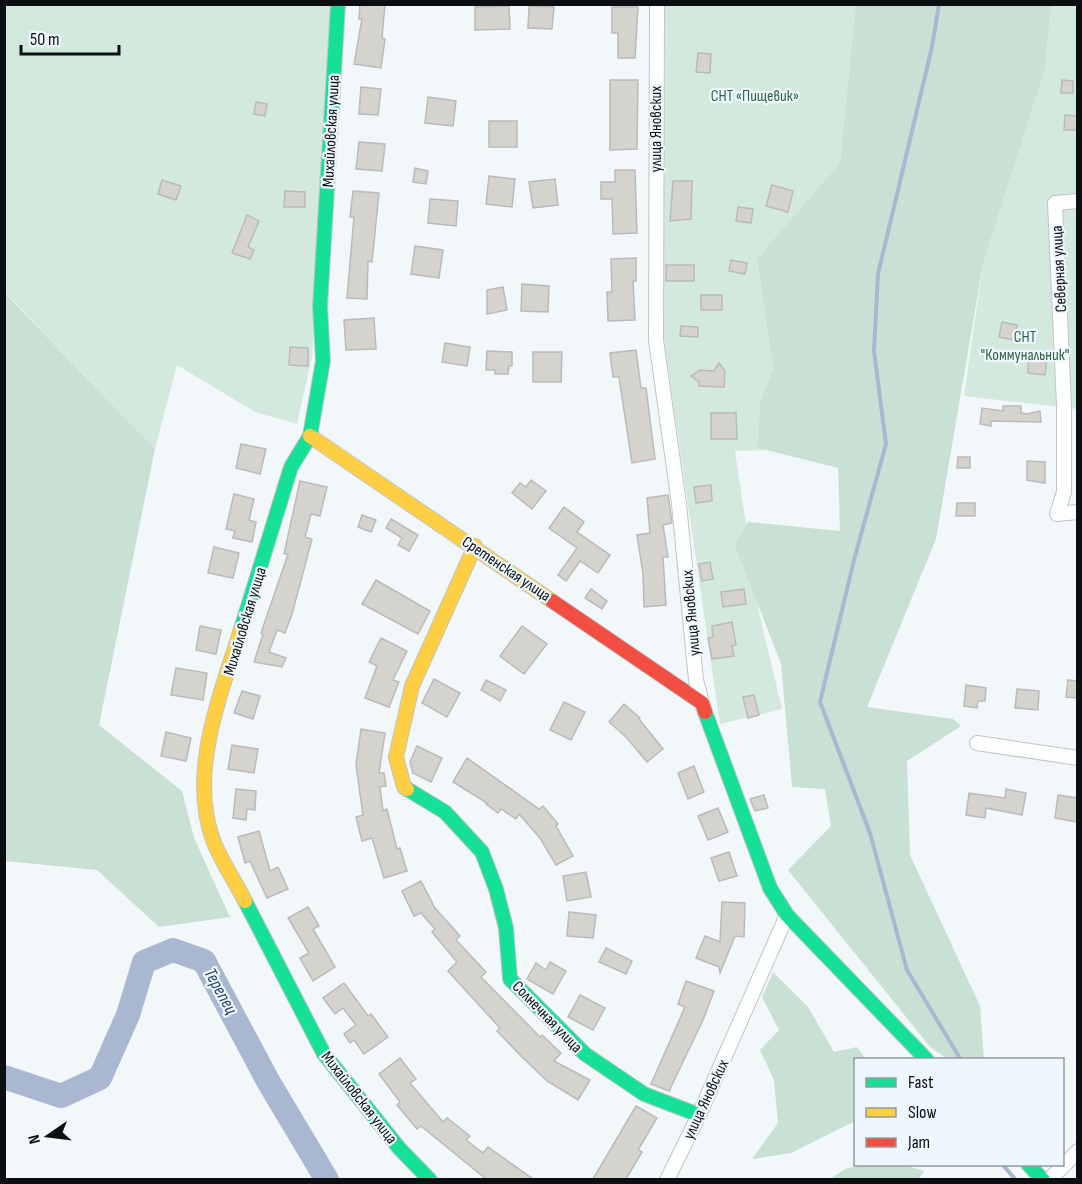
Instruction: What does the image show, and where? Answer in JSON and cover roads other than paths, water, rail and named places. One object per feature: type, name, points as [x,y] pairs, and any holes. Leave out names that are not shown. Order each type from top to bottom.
[{"type":"street","name":"Михайловская улица","points":[[338,4],[320,306],[323,361],[309,436],[291,467],[215,714],[202,782],[213,839],[324,1054],[399,1148],[430,1179]]},
{"type":"street","name":"улица Яновских","points":[[657,4],[656,340],[679,504],[696,680],[702,703],[770,888],[787,915],[699,1115],[667,1179]]},
{"type":"street","name":"Северная улица","points":[[1077,201],[1054,203],[1064,406],[1064,492],[1056,514],[1077,512]]},
{"type":"street","name":"Сретенская улица","points":[[309,436],[475,546],[702,703]]},
{"type":"street","name":"Солнечная улица","points":[[475,546],[412,687],[396,757],[404,788],[445,812],[482,852],[496,889],[506,928],[510,979],[585,1054],[644,1094],[699,1115]]},
{"type":"street","points":[[977,743],[1077,758]]},
{"type":"street","points":[[787,915],[926,1058]]},
{"type":"street","points":[[1064,1164],[1077,1151]]},
{"type":"street","points":[[1030,1166],[1043,1179]]},
{"type":"street","points":[[1049,1179],[1062,1166]]},
{"type":"waterway","points":[[939,4],[932,47],[878,274],[874,351],[886,444],[854,560],[820,702],[870,833],[907,970],[960,1058]]},
{"type":"waterway","name":"Терепец","points":[[4,1077],[61,1096],[100,1078],[128,1015],[144,962],[173,950],[204,961],[268,1081],[327,1180]]},
{"type":"waterway","points":[[1004,1166],[1016,1180]]},
{"type":"park label","name":"СНТ «Пищевик»","points":[[755,95]]},
{"type":"park label","name":"СНТ \"Коммунальник\"","points":[[1025,345]]}]
